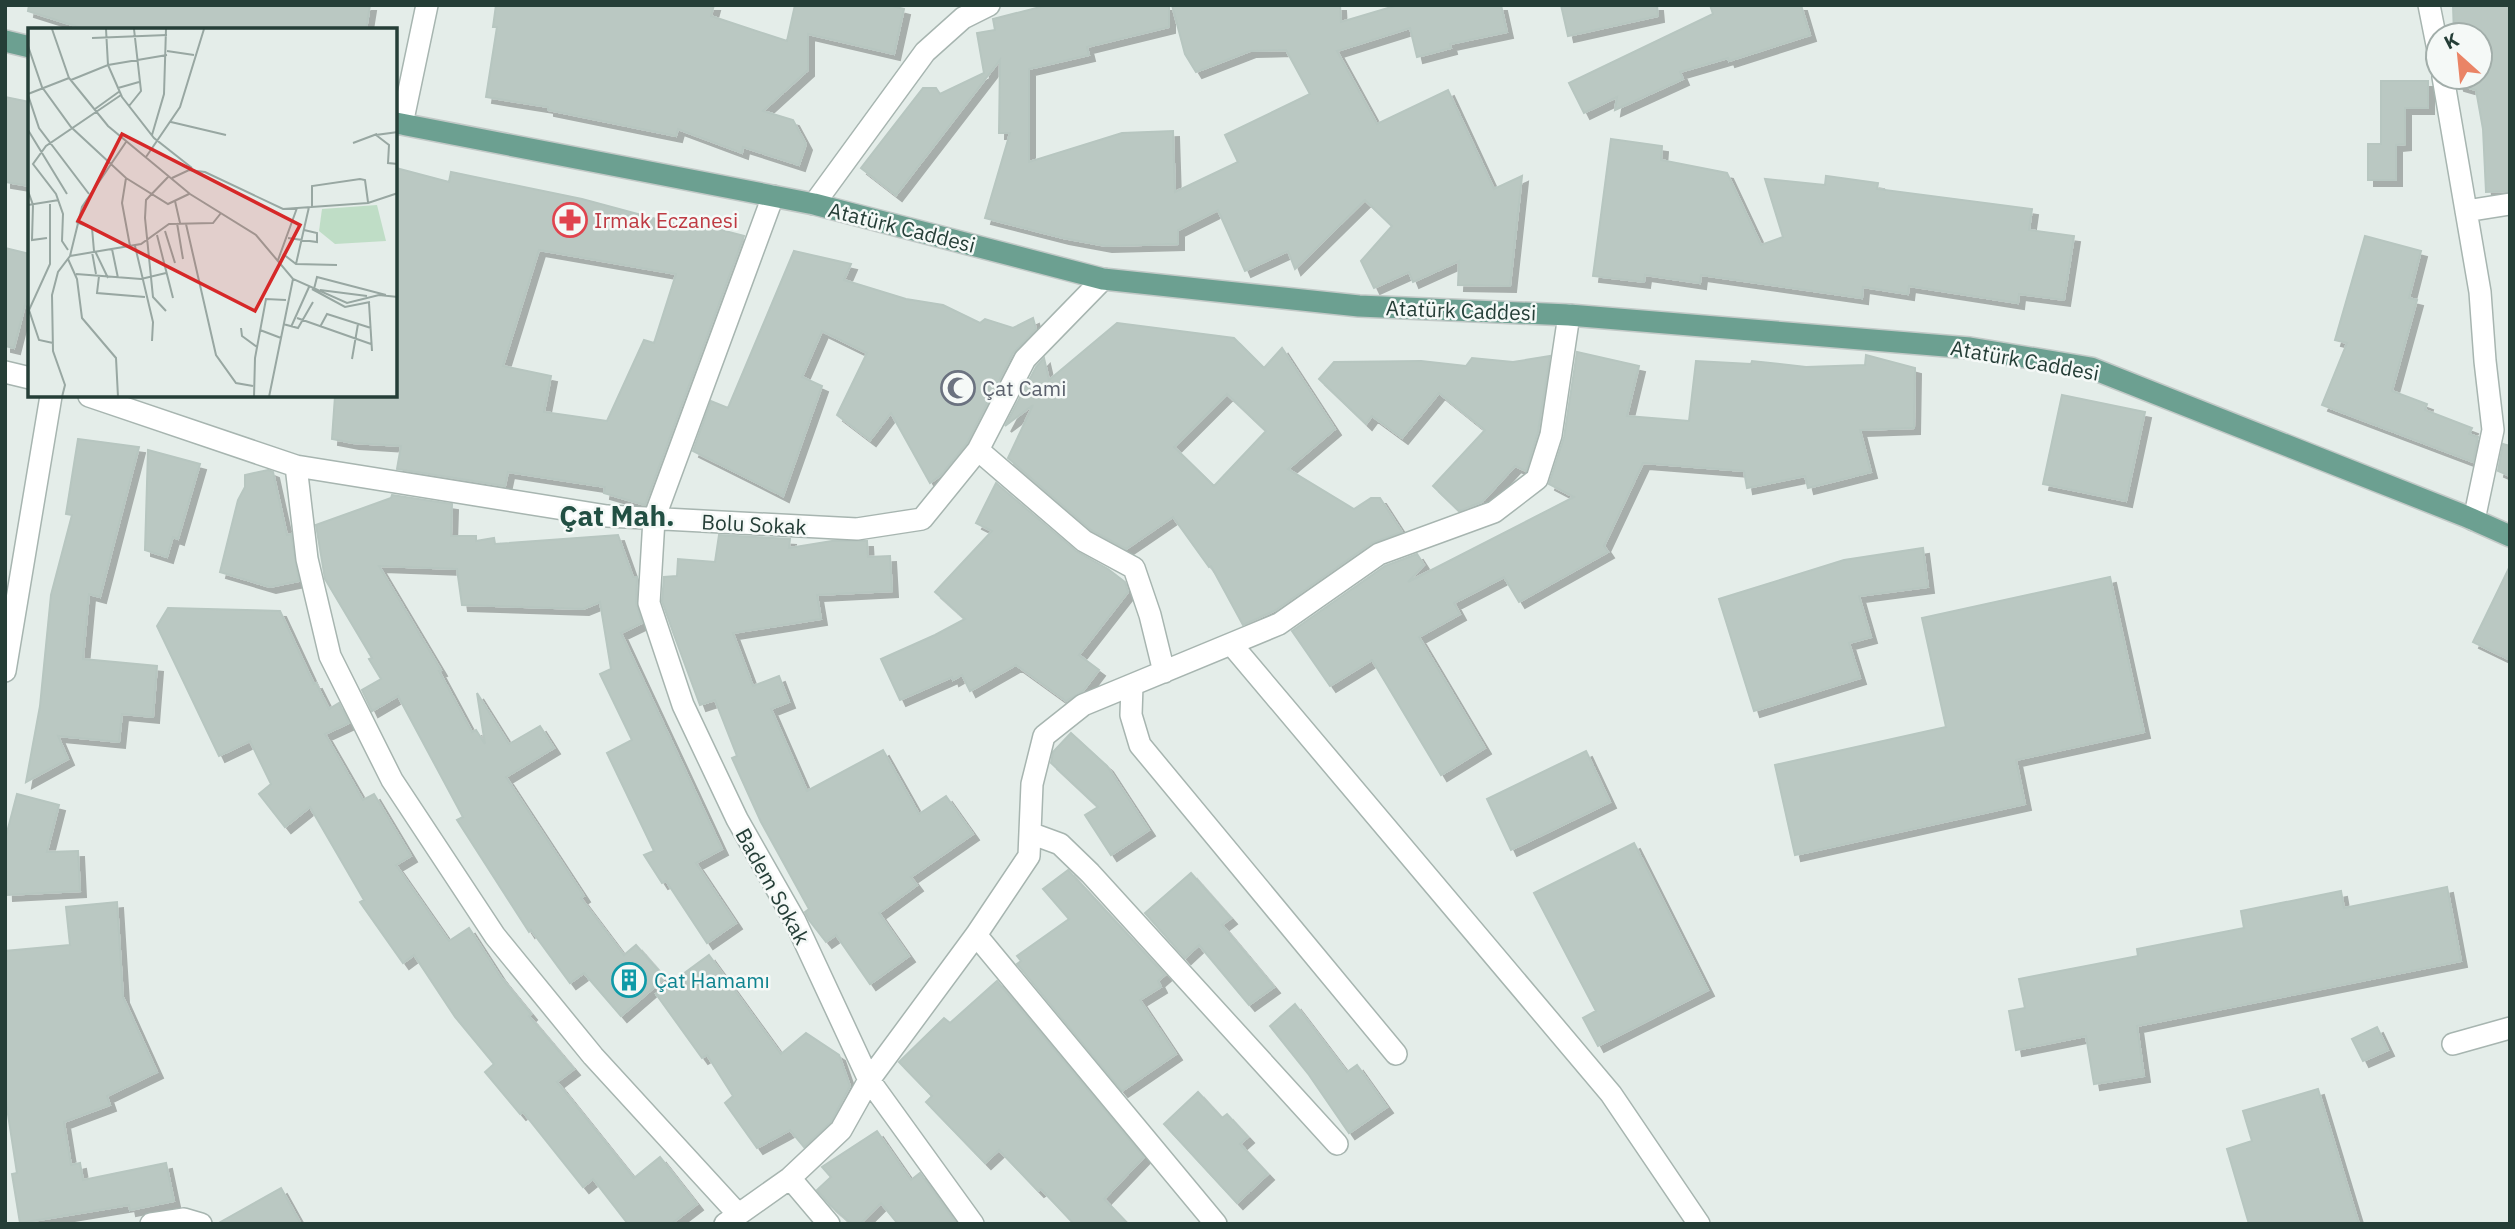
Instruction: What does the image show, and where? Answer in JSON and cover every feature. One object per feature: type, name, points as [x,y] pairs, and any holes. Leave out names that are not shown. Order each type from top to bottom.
[{"type":"main road","points":[[5,41],[28,47]]},
{"type":"main road","name":"Atatürk Caddesi","points":[[399,123],[814,204],[1103,279],[1359,306],[1569,315],[1970,348],[2091,368],[2510,536]]},
{"type":"street","points":[[399,123],[427,5]]},
{"type":"street","points":[[814,204],[925,52],[963,18],[989,5]]},
{"type":"street","points":[[2445,91],[2480,292],[2485,361],[2501,433],[2474,520]]},
{"type":"street","name":"Badem Sokak","points":[[773,197],[654,519],[649,603],[683,705],[737,819],[795,921],[869,1080],[973,1224]]},
{"type":"street","points":[[2466,211],[2510,204]]},
{"type":"street","name":"Bolu Sokak","points":[[92,397],[296,466],[607,516],[857,530],[922,519],[978,450],[1025,359],[1103,279]]},
{"type":"street","points":[[296,466],[307,559],[330,656],[392,780],[495,936],[732,1219],[790,1178],[841,1130],[869,1080],[976,935],[1029,856],[1032,784],[1044,736],[1083,705],[1279,624],[1379,554],[1494,512],[1537,479],[1551,435],[1569,315]]},
{"type":"street","points":[[5,372],[28,378]]},
{"type":"street","points":[[5,671],[51,397]]},
{"type":"street","points":[[978,450],[1084,541],[1134,568],[1150,615],[1164,672]]},
{"type":"street","points":[[1232,645],[1611,1094],[1699,1224]]},
{"type":"street","points":[[1132,685],[1131,715],[1140,745],[1396,1054]]},
{"type":"street","points":[[1030,833],[1060,844],[1090,873],[1337,1144]]},
{"type":"street","points":[[976,935],[1216,1224]]},
{"type":"street","points":[[2454,1044],[2510,1028]]},
{"type":"street","points":[[790,1178],[829,1224]]},
{"type":"street","points":[[151,1224],[184,1219],[201,1224]]},
{"type":"building","points":[[29,5],[370,5],[366,28],[82,28],[28,11]]},
{"type":"building","points":[[496,5],[714,5],[711,16],[787,41],[795,5],[888,5],[904,9],[894,54],[808,34],[808,70],[763,111],[793,120],[806,144],[799,165],[743,147],[742,153],[678,129],[676,136],[548,110],[548,107],[486,97],[497,27],[493,27]]},
{"type":"building","points":[[1048,5],[1169,5],[1169,27],[1087,47],[1089,55],[1029,69],[1029,162],[1122,133],[1173,131],[1175,192],[1238,162],[1225,135],[1310,94],[1286,50],[1250,51],[1196,72],[1185,54],[1172,5],[1340,5],[1341,22],[1398,5],[1501,5],[1507,32],[1450,44],[1451,48],[1417,57],[1410,28],[1337,51],[1377,124],[1448,90],[1494,189],[1522,176],[1510,286],[1458,285],[1459,261],[1413,282],[1409,272],[1374,288],[1361,261],[1392,226],[1365,200],[1295,269],[1288,251],[1245,271],[1218,210],[1178,230],[1178,244],[1106,246],[985,218],[1010,133],[999,133],[1000,60],[896,195],[861,168],[923,88],[936,88],[940,94],[984,73],[977,33],[995,30],[993,19]]},
{"type":"building","points":[[1561,5],[1657,5],[1658,16],[1568,36]]},
{"type":"building","points":[[1710,5],[1801,5],[1810,35],[1729,61],[1728,58],[1680,72],[1683,79],[1615,110],[1617,97],[1584,113],[1569,83],[1713,14]]},
{"type":"building","points":[[2453,5],[2510,5],[2510,191],[2486,192],[2483,129],[2476,91],[2494,91],[2494,21],[2454,21]]},
{"type":"building","points":[[2381,81],[2424,81],[2424,91],[2428,91],[2428,108],[2405,108],[2405,144],[2396,145],[2396,180],[2368,180],[2368,144],[2381,144]]},
{"type":"building","points":[[5,97],[28,102],[28,186],[5,182]]},
{"type":"building","points":[[1611,139],[1662,146],[1661,160],[1727,173],[1761,245],[1783,237],[1765,179],[1825,185],[1826,176],[1878,183],[1877,189],[2032,209],[2029,230],[2074,236],[2064,300],[2019,294],[2018,303],[1909,286],[1908,294],[1863,287],[1862,298],[1701,275],[1700,283],[1645,275],[1644,282],[1593,276]]},
{"type":"building","points":[[397,168],[449,182],[451,172],[582,199],[686,227],[687,221],[744,236],[645,505],[604,493],[605,487],[508,472],[505,486],[397,469],[401,446],[332,439],[335,397],[397,397]],"holes":[[[539,250],[676,274],[654,343],[644,340],[607,421],[544,412],[551,376],[503,366]]]},
{"type":"building","points":[[2365,236],[2421,251],[2409,298],[2417,300],[2392,391],[2427,404],[2425,410],[2472,428],[2469,434],[2478,437],[2473,462],[2322,405],[2347,343],[2335,340]]},
{"type":"building","points":[[5,248],[28,254],[28,294],[14,348],[5,346]]},
{"type":"building","points":[[794,251],[851,264],[844,280],[906,299],[943,305],[980,323],[985,319],[1013,328],[1033,318],[1036,329],[1013,353],[967,443],[941,475],[930,483],[891,413],[870,440],[837,415],[867,353],[822,331],[802,377],[822,386],[783,496],[693,451],[711,401],[728,408]]},
{"type":"building","points":[[1117,323],[1234,338],[1264,368],[1282,348],[1335,429],[1288,469],[1354,509],[1371,498],[1380,498],[1402,532],[1372,543],[1276,610],[1243,625],[1211,566],[1209,567],[1173,517],[1126,549],[1091,530],[1008,458],[1033,405],[1005,426],[1036,367],[1044,358],[1049,380]],"holes":[[[1227,394],[1266,431],[1214,486],[1174,447]]]},
{"type":"building","points":[[1577,352],[1639,366],[1627,416],[1689,421],[1696,361],[1751,364],[1752,361],[1806,367],[1865,365],[1866,355],[1915,368],[1914,428],[1860,430],[1871,472],[1808,488],[1805,476],[1747,488],[1744,471],[1643,463],[1604,546],[1608,552],[1519,602],[1504,577],[1454,603],[1460,614],[1419,637],[1485,748],[1441,775],[1372,660],[1330,686],[1292,631],[1385,566],[1417,554],[1424,565],[1408,582],[1574,497],[1549,484],[1564,437]]},
{"type":"building","points":[[1550,356],[1538,432],[1526,471],[1515,466],[1482,502],[1459,511],[1433,486],[1485,430],[1439,393],[1402,438],[1372,416],[1366,424],[1319,379],[1334,362],[1421,361],[1466,366],[1472,358],[1513,362]]},
{"type":"building","points":[[2062,395],[2145,412],[2126,501],[2043,484]]},
{"type":"building","points":[[78,439],[139,447],[100,597],[89,594],[83,659],[157,666],[153,717],[122,714],[119,742],[58,736],[68,759],[26,782],[40,706],[51,595],[72,515],[66,514]]},
{"type":"building","points":[[2503,444],[2510,446],[2510,476],[2498,471]]},
{"type":"building","points":[[148,450],[200,464],[178,539],[173,537],[167,557],[145,550]]},
{"type":"building","points":[[268,470],[273,472],[287,535],[291,534],[299,581],[270,587],[220,572],[238,500],[245,487],[245,475]]},
{"type":"building","points":[[996,483],[1076,551],[1125,582],[1128,592],[1079,655],[1099,670],[1083,691],[1066,701],[1016,665],[970,691],[962,675],[900,700],[881,659],[965,619],[935,592],[992,531],[976,523]]},
{"type":"building","points":[[392,495],[452,504],[451,536],[476,536],[476,541],[494,538],[495,544],[618,535],[633,577],[637,577],[636,603],[642,623],[621,633],[722,849],[696,863],[736,923],[707,943],[666,881],[662,883],[644,855],[654,851],[607,753],[632,740],[600,674],[611,669],[600,602],[583,609],[462,605],[457,569],[379,566],[441,670],[439,671],[472,732],[476,730],[485,744],[477,693],[509,744],[540,726],[554,748],[506,777],[584,896],[581,898],[624,955],[636,945],[665,978],[621,1016],[584,973],[570,983],[531,930],[529,932],[457,820],[463,817],[398,696],[372,711],[362,690],[381,679],[369,659],[372,658],[325,579],[316,525],[391,498]]},
{"type":"building","points":[[719,535],[790,539],[789,548],[832,541],[867,541],[868,557],[890,556],[892,591],[817,595],[821,619],[733,633],[753,686],[779,676],[789,702],[771,709],[807,791],[883,750],[919,814],[946,796],[973,834],[911,877],[917,885],[879,913],[909,956],[870,984],[836,935],[826,942],[809,920],[805,912],[809,909],[761,822],[732,758],[737,756],[715,700],[700,705],[662,601],[664,577],[677,576],[678,559],[715,562]]},
{"type":"building","points":[[1923,548],[1928,587],[1859,596],[1871,637],[1849,643],[1860,678],[1754,711],[1719,599],[1844,560]]},
{"type":"building","points":[[2510,566],[2510,660],[2473,642]]},
{"type":"building","points":[[2110,577],[2144,732],[2016,760],[2025,804],[1795,855],[1775,765],[1946,727],[1922,618]]},
{"type":"building","points":[[168,608],[280,611],[314,684],[316,683],[329,709],[339,703],[349,723],[325,734],[363,800],[374,794],[411,856],[396,865],[449,941],[469,928],[500,976],[531,1014],[529,1016],[574,1069],[557,1082],[634,1178],[660,1157],[697,1204],[671,1224],[628,1224],[593,1179],[583,1187],[523,1112],[520,1114],[485,1072],[494,1064],[455,1017],[414,955],[403,963],[360,902],[364,900],[310,807],[285,827],[259,794],[271,784],[250,741],[219,756],[157,626]]},
{"type":"building","points":[[1071,733],[1107,766],[1149,830],[1111,855],[1085,815],[1098,807],[1051,763],[1053,752]]},
{"type":"building","points":[[1586,751],[1610,802],[1511,850],[1487,799]]},
{"type":"building","points":[[17,794],[59,805],[47,852],[78,851],[80,891],[7,895],[5,840]]},
{"type":"building","points":[[1634,843],[1708,990],[1598,1046],[1583,1018],[1596,1011],[1534,893]]},
{"type":"building","points":[[1068,870],[1165,975],[1158,981],[1161,987],[1140,1000],[1176,1054],[1122,1091],[1017,964],[1021,961],[1017,956],[1069,919],[1043,889]]},
{"type":"building","points":[[1191,873],[1231,918],[1222,925],[1274,987],[1249,1005],[1199,945],[1185,958],[1145,913]]},
{"type":"building","points":[[2447,887],[2461,961],[2137,1026],[2144,1076],[2094,1084],[2086,1036],[2016,1050],[2009,1011],[2025,1008],[2019,979],[2138,956],[2137,949],[2244,928],[2241,911],[2341,891],[2344,908]]},
{"type":"building","points":[[117,902],[123,997],[157,1072],[107,1096],[110,1105],[64,1122],[71,1165],[80,1163],[83,1180],[166,1163],[174,1201],[130,1210],[129,1205],[20,1223],[12,1174],[17,1173],[5,1095],[5,951],[70,945],[66,907]]},
{"type":"building","points":[[709,955],[781,1054],[806,1033],[839,1055],[850,1086],[831,1122],[804,1147],[790,1130],[757,1148],[725,1103],[733,1096],[707,1055],[702,1058],[656,994]]},
{"type":"building","points":[[997,981],[1144,1157],[1104,1199],[1128,1224],[1074,1224],[999,1150],[985,1163],[926,1102],[932,1096],[899,1062],[944,1018],[950,1023]]},
{"type":"building","points":[[1295,1004],[1347,1072],[1357,1065],[1387,1107],[1349,1133],[1309,1075],[1270,1026]]},
{"type":"building","points":[[2377,1027],[2388,1050],[2363,1061],[2352,1039]]},
{"type":"building","points":[[2318,1089],[2359,1224],[2249,1224],[2227,1149],[2252,1141],[2243,1111]]},
{"type":"building","points":[[1198,1092],[1222,1118],[1227,1114],[1248,1137],[1240,1144],[1268,1174],[1237,1203],[1164,1124]]},
{"type":"building","points":[[877,1131],[911,1180],[920,1173],[957,1224],[898,1224],[881,1203],[860,1224],[852,1224],[817,1190],[831,1177],[822,1167]]},
{"type":"building","points":[[281,1188],[301,1224],[217,1224]]},
{"type":"place","name":"Irmak Eczanesi","points":[[570,220]]},
{"type":"place","name":"Çat Cami","points":[[958,388]]},
{"type":"place","name":"Çat Hamamı","points":[[629,980]]},
{"type":"district","name":"Çat Mah.","points":[[617,515]]}]
